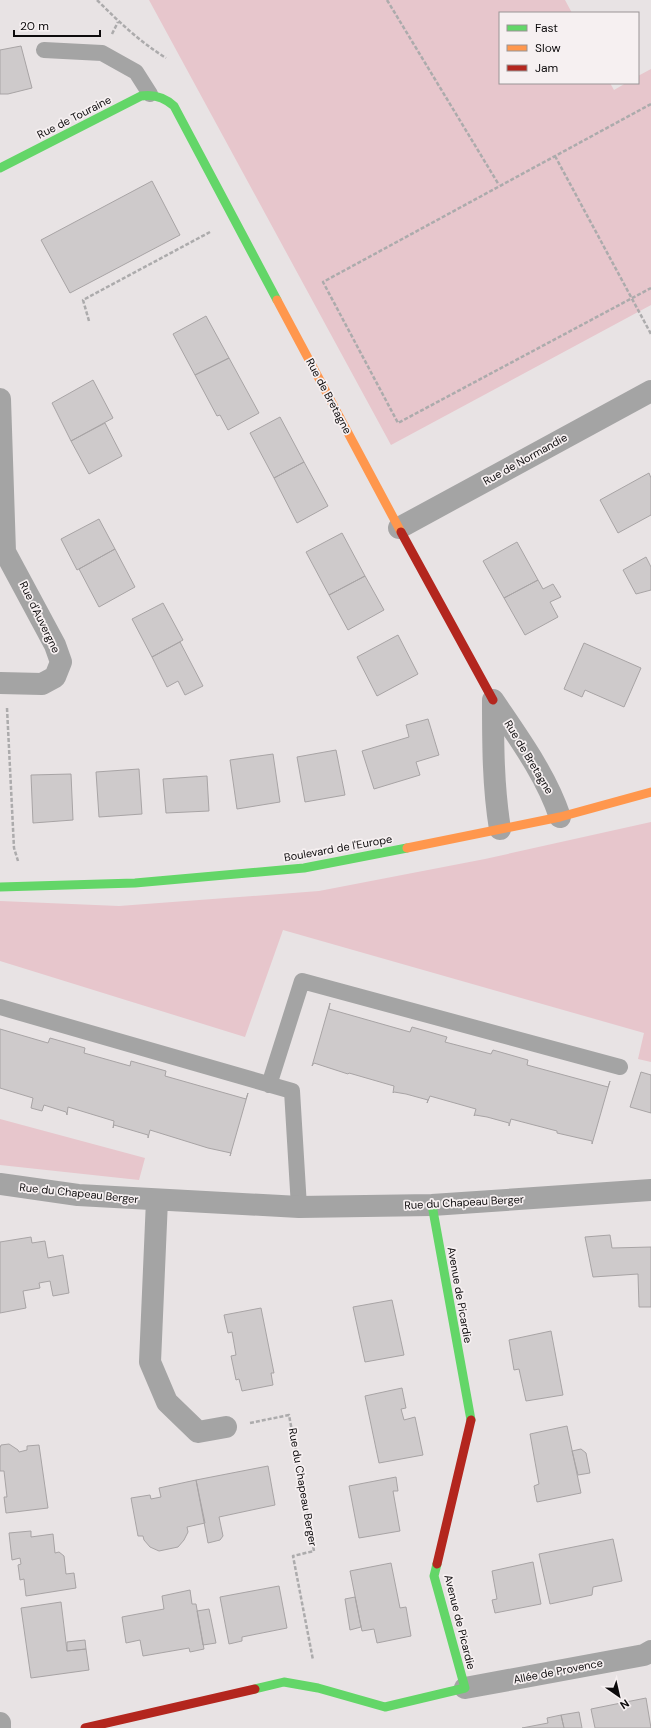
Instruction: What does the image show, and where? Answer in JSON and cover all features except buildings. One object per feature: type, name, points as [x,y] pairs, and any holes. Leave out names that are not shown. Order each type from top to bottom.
[{"type":"street","name":"Rue de Touraine","points":[[0,168],[141,96],[155,95]]},
{"type":"street","name":"Rue de Bretagne","points":[[155,95],[174,106],[186,126],[399,528],[493,700],[524,746],[554,798],[560,817]]},
{"type":"street","name":"Rue de Normandie","points":[[399,528],[651,391]]},
{"type":"street","name":"Rue d'Auvergne","points":[[0,399],[3,556],[20,578],[55,645],[60,662],[55,677],[42,684],[0,684]]},
{"type":"street","name":"Rue de Bretagne","points":[[493,700],[493,753],[496,806],[500,829]]},
{"type":"street","name":"Boulevard de l'Europe","points":[[0,887],[135,883],[304,868],[560,817],[651,792]]},
{"type":"street","name":"Rue du Chapeau Berger","points":[[0,1184],[78,1195],[299,1207],[432,1205],[651,1190]]},
{"type":"street","points":[[157,1200],[150,1362],[167,1402],[198,1432],[226,1427]]},
{"type":"street","name":"Avenue de Picardie","points":[[432,1205],[471,1421],[434,1576],[465,1688]]},
{"type":"street","name":"Allée de Provence","points":[[465,1688],[644,1655],[651,1651]]},
{"type":"street","points":[[85,1728],[284,1682],[318,1688],[385,1707],[465,1688]]},
{"type":"street","points":[[0,1723],[0,1727],[5,1728]]},
{"type":"lane","points":[[44,50],[102,53],[136,72],[155,95]]},
{"type":"lane","points":[[270,1085],[302,981],[620,1067]]},
{"type":"lane","points":[[0,1007],[292,1091],[299,1207]]},
{"type":"path","points":[[97,0],[118,22],[142,43],[166,58]]},
{"type":"path","points":[[387,0],[499,185]]},
{"type":"path","points":[[651,104],[499,185],[323,282],[398,423],[651,288]]},
{"type":"path","points":[[555,156],[651,334]]},
{"type":"path","points":[[89,321],[83,300],[210,232]]},
{"type":"path","points":[[7,706],[14,848],[27,887]]},
{"type":"path","name":"Rue du Chapeau Berger","points":[[226,1427],[289,1415],[314,1551],[293,1556],[318,1688]]},
{"type":"shaded area","points":[[149,0],[565,0],[571,12],[499,12],[499,84],[611,84],[614,90],[624,84],[639,84],[639,75],[651,69],[651,305],[391,445]]},
{"type":"shaded area","points":[[651,822],[651,1062],[638,1059],[644,1033],[283,930],[245,1037],[0,961],[0,901],[119,906],[319,891],[485,859]]},
{"type":"shaded area","points":[[0,1119],[145,1158],[139,1180],[0,1165]]},
{"type":"traffic: fast","points":[[0,168],[141,96],[150,95],[163,98],[174,106],[277,300]]},
{"type":"traffic: fast","points":[[0,887],[135,883],[304,868],[407,848]]},
{"type":"traffic: fast","points":[[432,1205],[471,1420]]},
{"type":"traffic: fast","points":[[255,1689],[284,1682],[318,1688],[385,1707],[465,1688],[434,1576],[437,1564]]},
{"type":"traffic: slow","points":[[277,300],[401,532]]},
{"type":"traffic: slow","points":[[407,848],[560,817],[651,792]]},
{"type":"traffic: jam","points":[[401,532],[493,700]]},
{"type":"traffic: jam","points":[[437,1564],[471,1420]]},
{"type":"traffic: jam","points":[[85,1728],[255,1689]]}]
